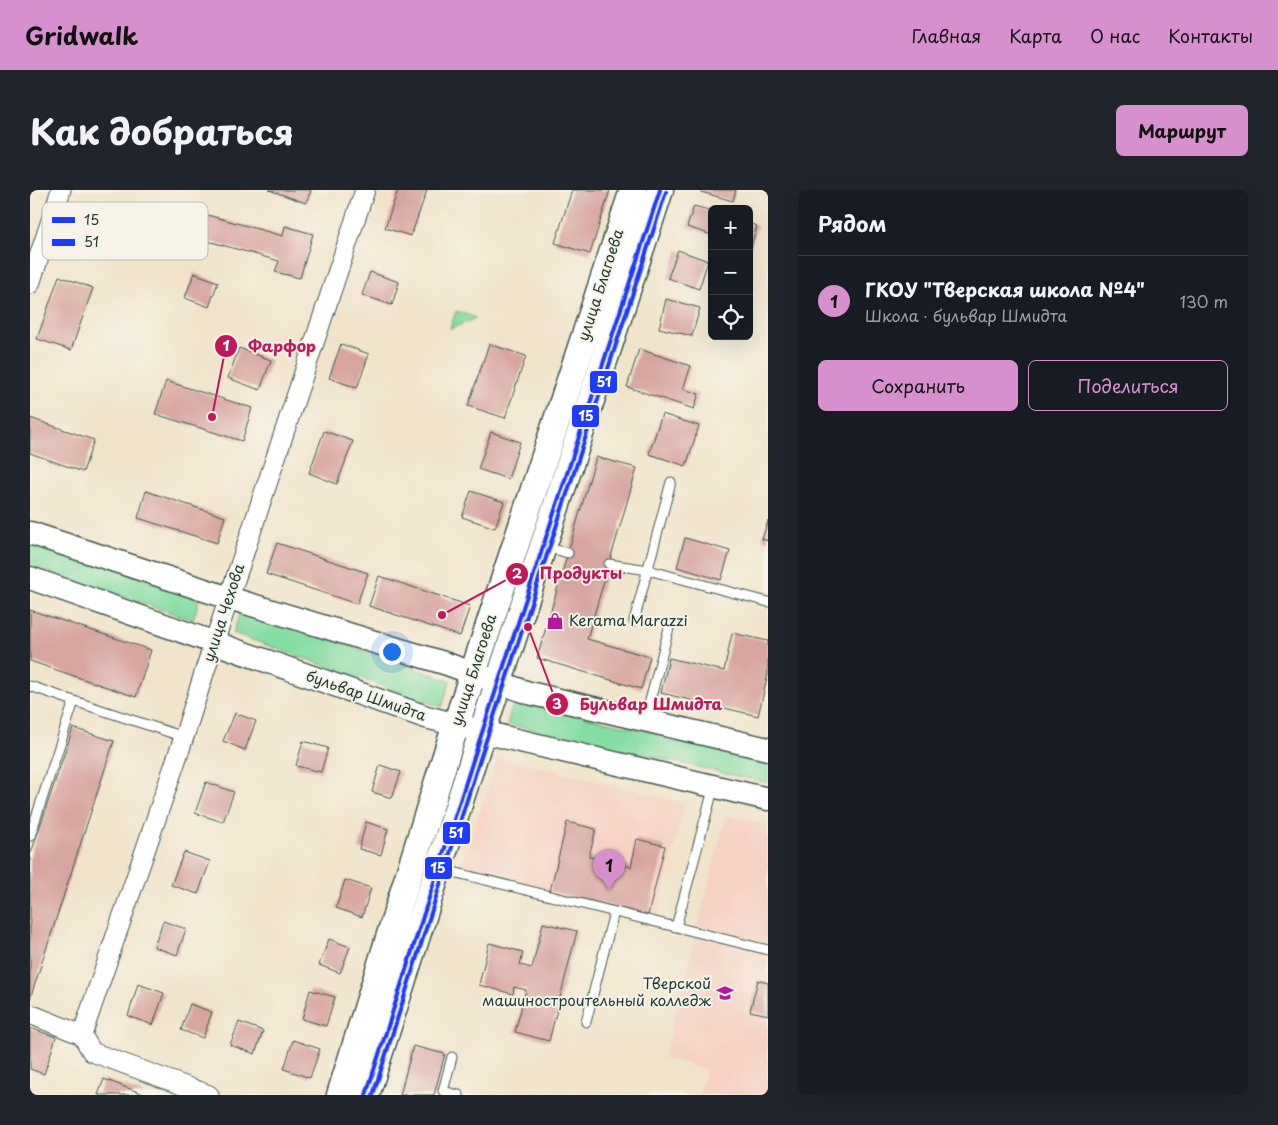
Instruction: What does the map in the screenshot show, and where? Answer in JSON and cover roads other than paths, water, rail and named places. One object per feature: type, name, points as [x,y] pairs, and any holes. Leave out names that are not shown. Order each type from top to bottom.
[{"type":"main road","name":"улица Благоева","points":[[340,1095],[456,724],[633,190]]},
{"type":"main road","name":"улица Благоева","points":[[366,1095],[482,731],[660,190]]},
{"type":"street","points":[[57,202],[61,190]]},
{"type":"street","name":"улица Чехова","points":[[82,1035],[184,737],[365,190]]},
{"type":"street","points":[[30,284],[42,248]]},
{"type":"street","points":[[30,532],[229,598],[473,673],[529,693],[768,749]]},
{"type":"street","name":"бульвар Шмидта","points":[[30,578],[426,717],[768,799]]},
{"type":"street","points":[[30,1014],[82,1035],[92,1052],[210,1095]]},
{"type":"lane","points":[[634,621],[671,482]]},
{"type":"lane","points":[[543,546],[568,553]]},
{"type":"lane","points":[[609,564],[648,570],[768,602]]},
{"type":"lane","points":[[645,720],[669,628]]},
{"type":"lane","points":[[30,686],[184,737]]},
{"type":"lane","points":[[30,836],[74,701]]},
{"type":"lane","points":[[676,927],[714,786]]},
{"type":"lane","points":[[438,868],[768,950]]},
{"type":"lane","points":[[586,1022],[614,912]]},
{"type":"lane","points":[[452,1057],[444,1091],[459,1095]]},
{"type":"place","name":"Фарфор","points":[[212,417]]},
{"type":"place","name":"Продукты","points":[[442,615]]},
{"type":"place","name":"Kerama Marazzi","points":[[555,621]]},
{"type":"place","name":"Бульвар Шмидта","points":[[528,627]]},
{"type":"place","name":"ГКОУ \"Тверская школа №4\"","points":[[609,890]]},
{"type":"place","name":"Тверской машиностроительный колледж","points":[[725,993]]}]
